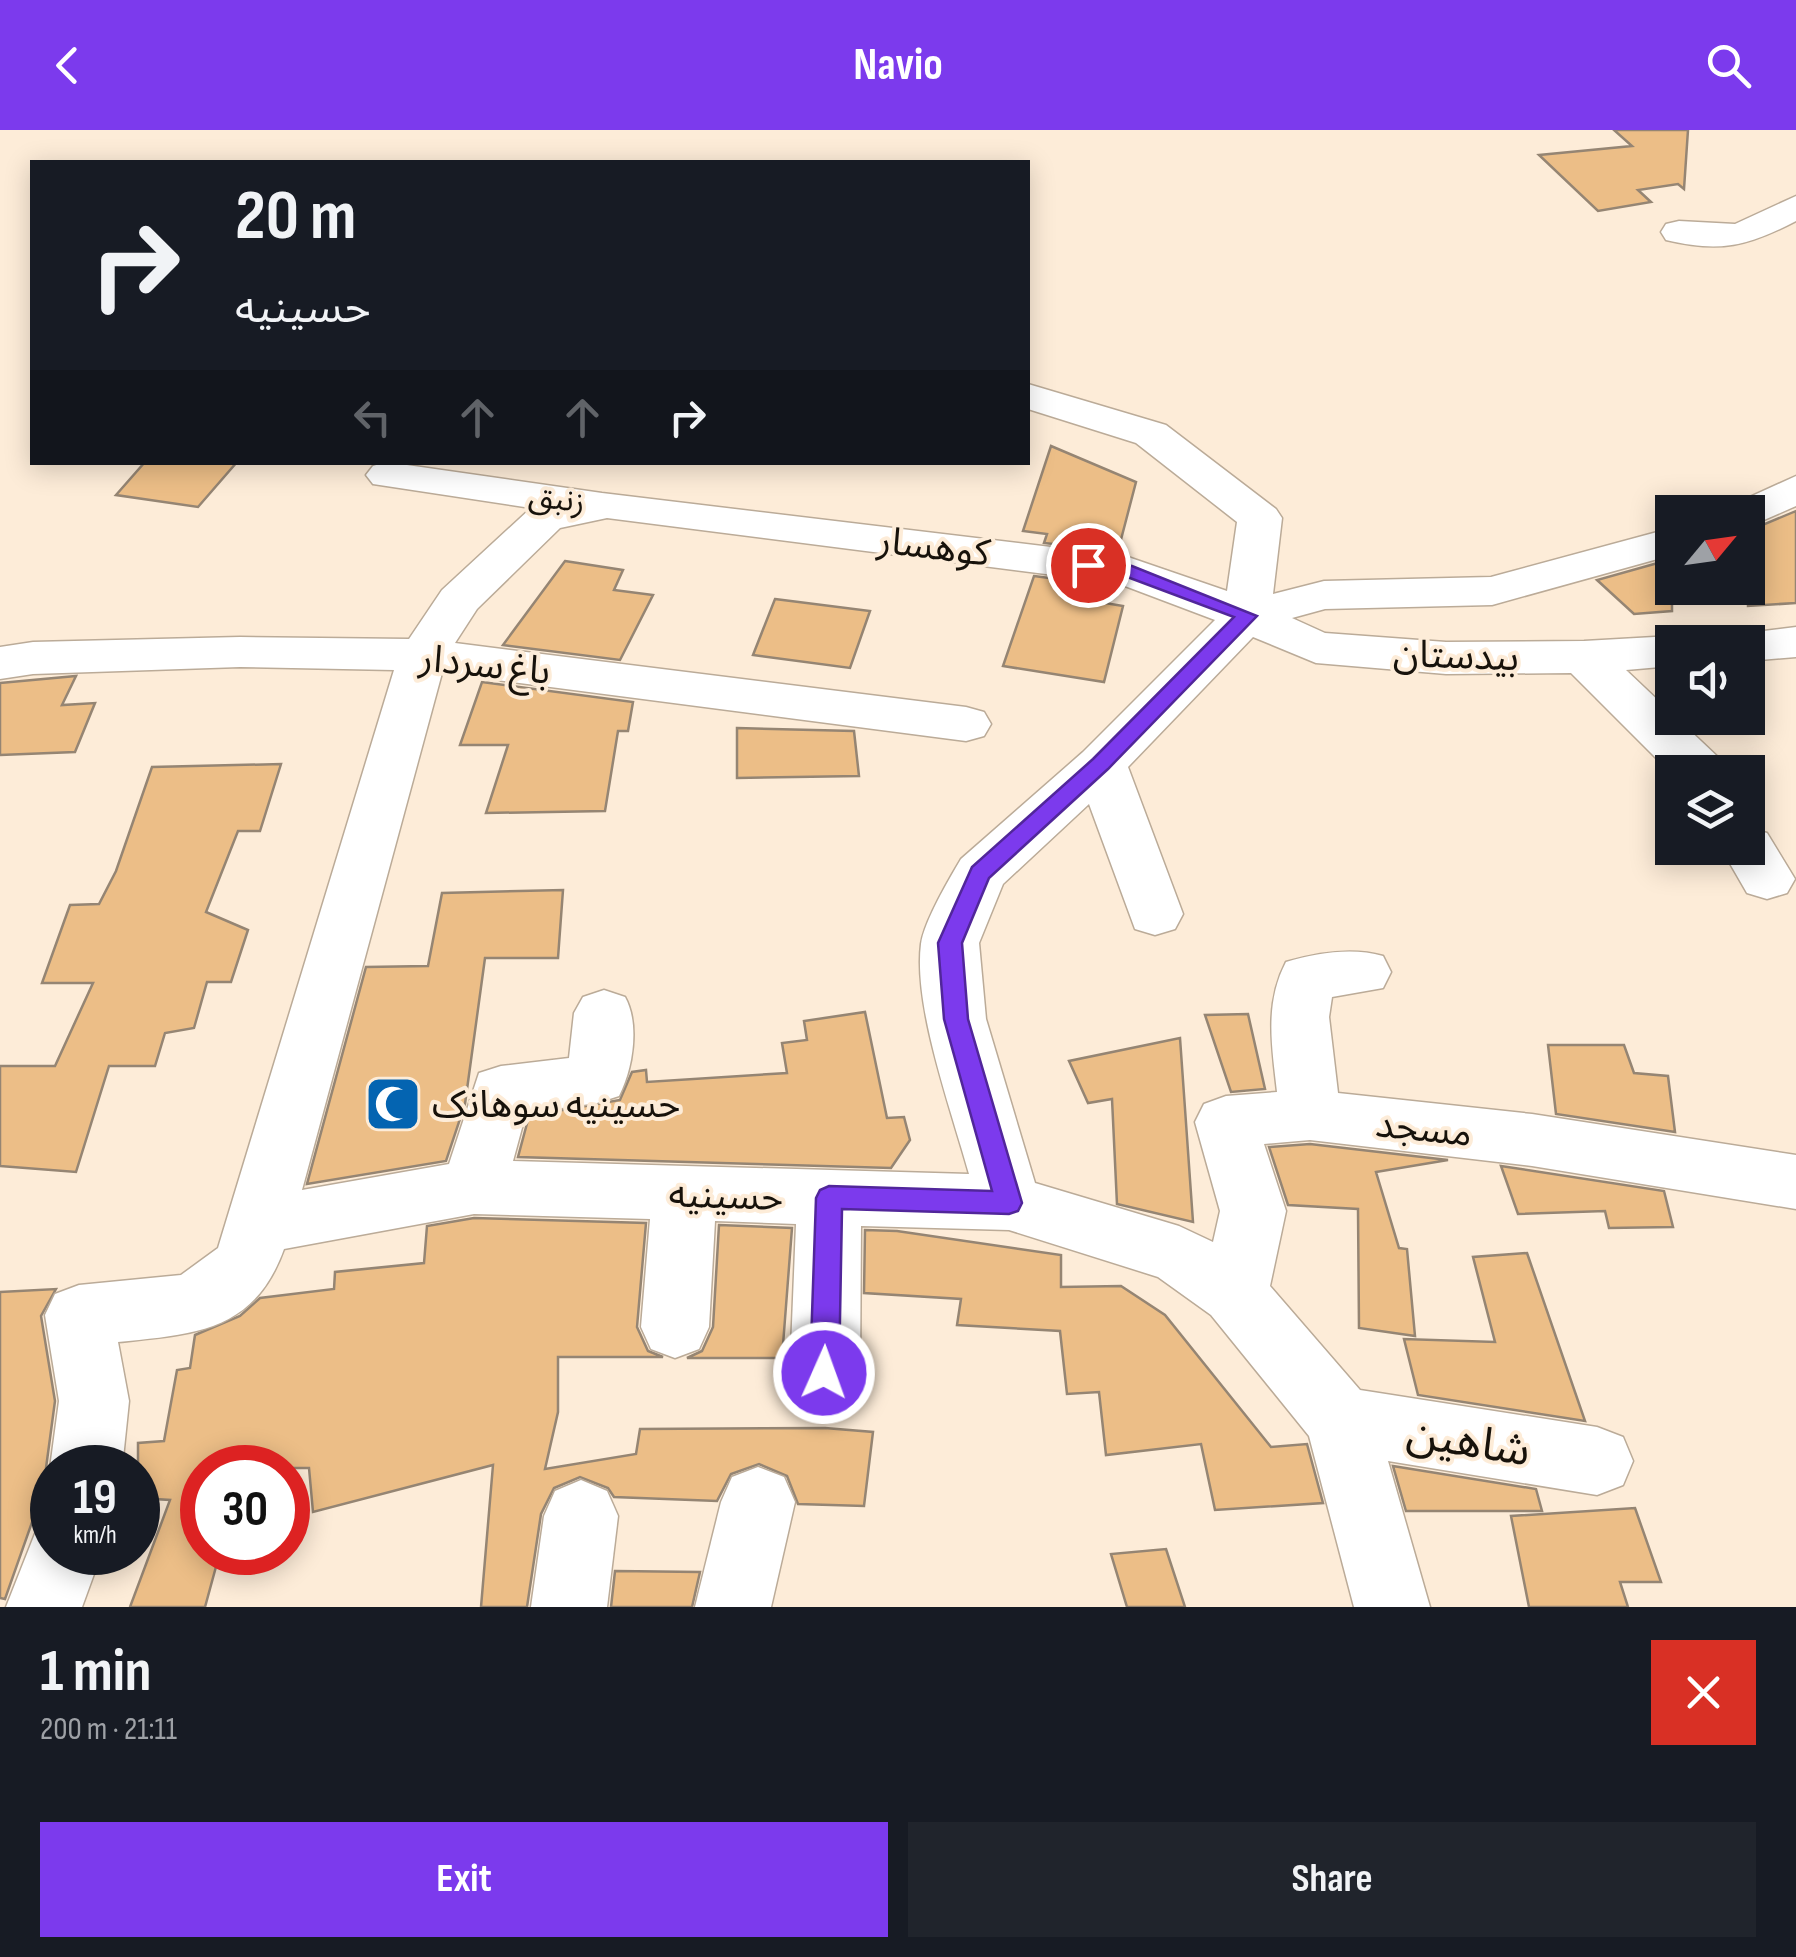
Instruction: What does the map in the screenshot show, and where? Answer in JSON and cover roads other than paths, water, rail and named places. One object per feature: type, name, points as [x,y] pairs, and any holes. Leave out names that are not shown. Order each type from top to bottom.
[{"type":"street","points":[[1678,232],[1741,235],[1796,208]]},
{"type":"street","points":[[1030,397],[1152,434],[1260,518],[1247,616]]},
{"type":"street","name":"زنبق","points":[[388,475],[606,505]]},
{"type":"street","points":[[1765,505],[1796,489]]},
{"type":"street","name":"کوهسار","points":[[423,655],[459,600],[545,518],[606,505],[1125,570],[1247,616]]},
{"type":"street","points":[[1009,1203],[956,1019],[950,943],[980,873],[1100,764],[1247,616],[1324,595],[1492,591],[1655,545]]},
{"type":"street","name":"بیدستان","points":[[1247,616],[1316,648],[1446,658],[1655,652]]},
{"type":"street","points":[[1765,645],[1796,642]]},
{"type":"street","name":"باغ سردار","points":[[0,663],[240,652],[423,655],[966,724]]},
{"type":"street","points":[[89,1445],[94,1401],[79,1316],[195,1304],[244,1266],[260,1225],[423,655]]},
{"type":"street","points":[[1584,657],[1685,755]]},
{"type":"street","points":[[1100,764],[1155,914]]},
{"type":"street","points":[[1310,1115],[1299,1016],[1307,978],[1362,972]]},
{"type":"street","points":[[474,1187],[501,1091],[596,1080],[604,1013]]},
{"type":"street","name":"مسجد","points":[[1235,1294],[1253,1211],[1226,1122],[1310,1115],[1532,1140],[1796,1182]]},
{"type":"street","name":"حسینیه","points":[[260,1225],[474,1187],[1009,1203],[1179,1255],[1235,1294],[1341,1420]]},
{"type":"street","points":[[675,1327],[684,1194]]},
{"type":"street","points":[[824,1373],[829,1198]]},
{"type":"street","points":[[1341,1420],[1392,1607]]},
{"type":"street","name":"شاهین","points":[[1341,1420],[1598,1461]]},
{"type":"street","points":[[733,1607],[758,1502]]},
{"type":"street","points":[[570,1607],[581,1516]]},
{"type":"street","points":[[44,1607],[57,1575]]},
{"type":"place","name":"حسینیه سوهانک","points":[[393,1104]]}]
